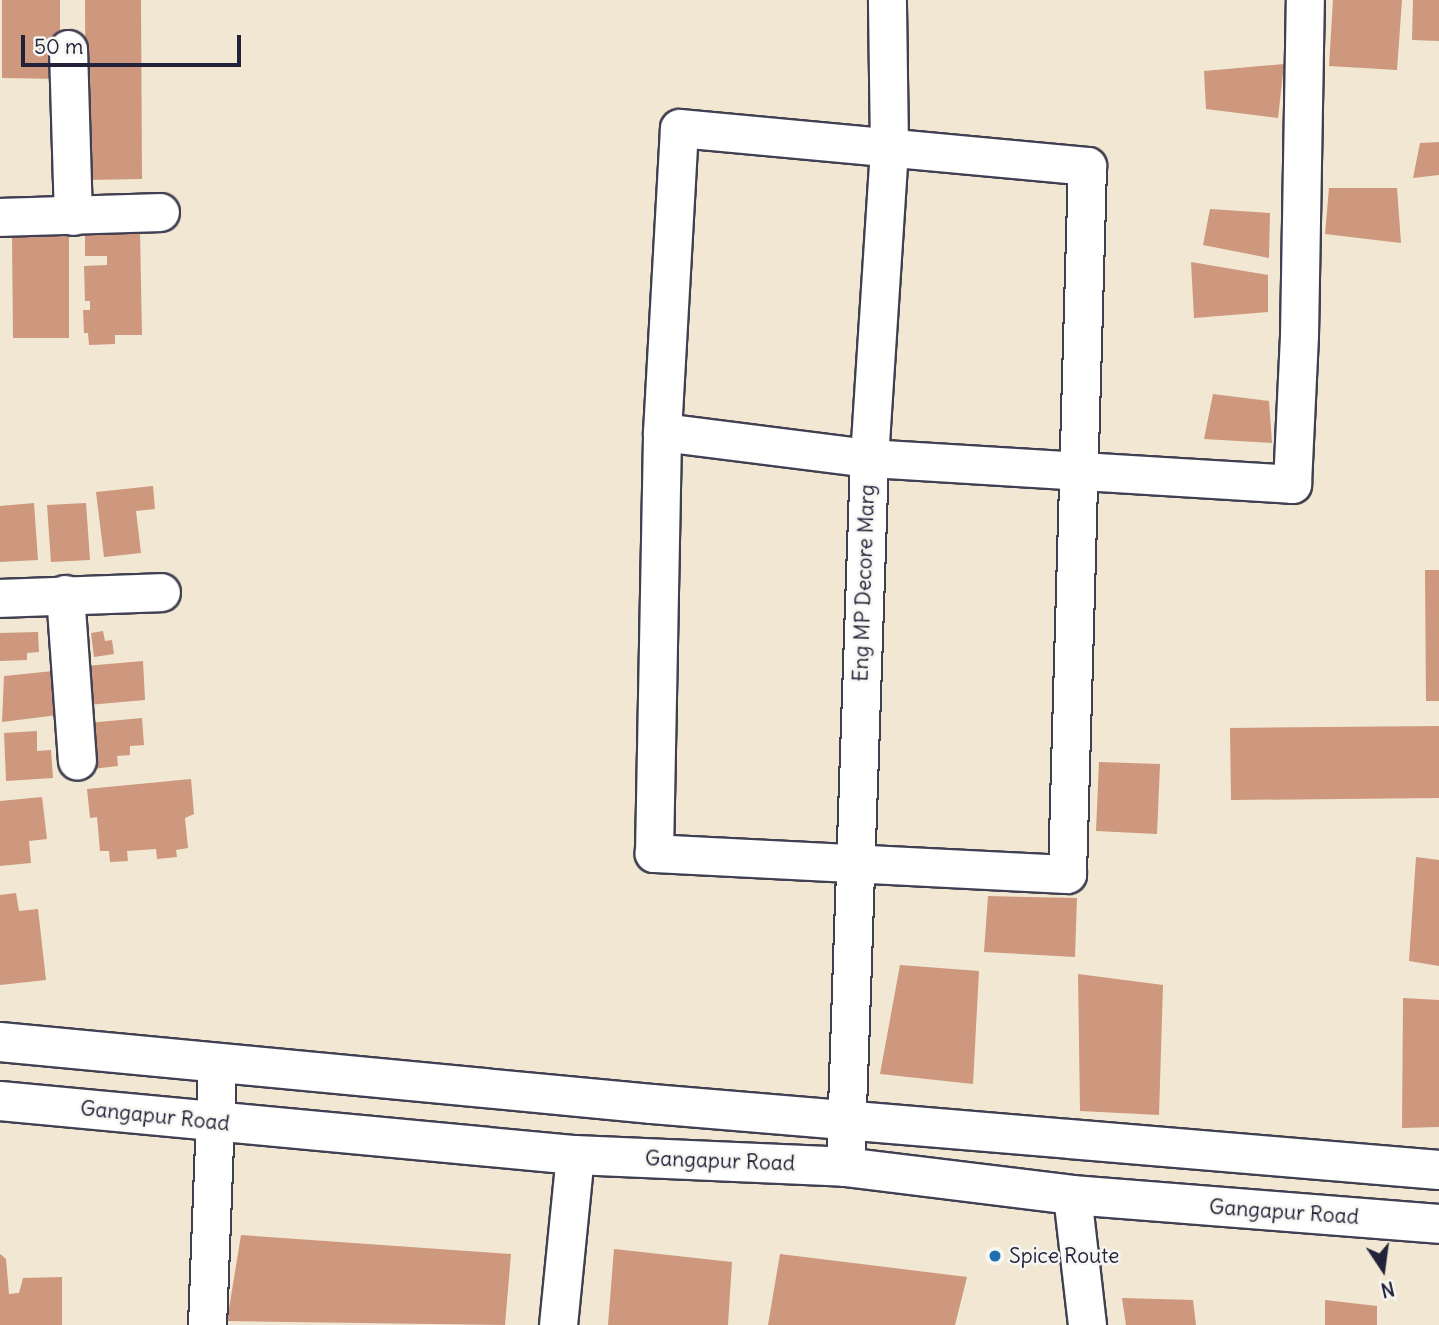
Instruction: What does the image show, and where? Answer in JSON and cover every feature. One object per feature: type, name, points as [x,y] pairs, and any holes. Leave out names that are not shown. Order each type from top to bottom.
[{"type":"main road","points":[[0,1042],[848,1120],[1439,1170]]},
{"type":"main road","name":"Gangapur Road","points":[[0,1101],[575,1155],[845,1167],[1072,1195],[1439,1224]]},
{"type":"street","name":"Eng MP Decore Marg","points":[[845,1167],[852,863],[869,458],[889,148],[887,0]]},
{"type":"street","points":[[662,432],[869,458],[1078,473],[1292,484],[1299,335],[1305,0]]},
{"type":"street","points":[[68,49],[73,216]]},
{"type":"street","points":[[679,128],[889,148],[1087,166],[1067,874],[654,853],[662,432],[679,128]]},
{"type":"street","points":[[0,217],[160,212]]},
{"type":"street","points":[[0,598],[162,592]]},
{"type":"street","points":[[65,594],[77,761]]},
{"type":"street","points":[[207,1325],[217,1063]]},
{"type":"street","points":[[558,1325],[575,1155]]},
{"type":"street","points":[[1072,1195],[1087,1325]]},
{"type":"building","points":[[2,0],[60,0],[60,79],[2,78]]},
{"type":"building","points":[[85,0],[141,0],[142,179],[86,180]]},
{"type":"building","points":[[1333,0],[1402,0],[1397,70],[1329,66]]},
{"type":"building","points":[[1413,0],[1439,0],[1439,41],[1412,40]]},
{"type":"building","points":[[1284,64],[1278,118],[1206,109],[1204,71]]},
{"type":"building","points":[[1439,142],[1439,175],[1413,178],[1420,143]]},
{"type":"building","points":[[1329,188],[1397,188],[1401,243],[1325,234]]},
{"type":"building","points":[[1210,209],[1270,213],[1269,258],[1203,245]]},
{"type":"building","points":[[140,230],[142,335],[115,335],[115,344],[89,345],[88,333],[84,333],[83,310],[90,310],[90,301],[85,301],[84,266],[107,265],[107,256],[85,256],[85,231]]},
{"type":"building","points":[[69,236],[69,338],[13,338],[12,237]]},
{"type":"building","points":[[1191,262],[1268,275],[1268,312],[1194,318]]},
{"type":"building","points":[[1213,394],[1269,401],[1272,443],[1204,439]]},
{"type":"building","points":[[153,486],[155,509],[136,511],[141,553],[104,557],[96,492]]},
{"type":"building","points":[[34,503],[38,560],[0,562],[0,506]]},
{"type":"building","points":[[86,503],[90,560],[51,562],[47,505]]},
{"type":"building","points":[[1425,570],[1439,570],[1439,701],[1426,701]]},
{"type":"building","points":[[103,631],[105,641],[112,640],[114,654],[94,657],[91,633]]},
{"type":"building","points":[[38,632],[39,652],[27,653],[27,660],[0,661],[0,633]]},
{"type":"building","points":[[143,661],[145,700],[88,705],[85,666]]},
{"type":"building","points":[[53,671],[58,715],[2,722],[4,676]]},
{"type":"building","points":[[142,718],[144,745],[130,746],[130,755],[117,756],[118,766],[92,769],[88,723]]},
{"type":"building","points":[[1439,726],[1439,798],[1231,800],[1230,728]]},
{"type":"building","points":[[37,731],[37,751],[51,750],[53,778],[6,781],[4,733]]},
{"type":"building","points":[[1099,762],[1160,764],[1157,834],[1096,831]]},
{"type":"building","points":[[191,779],[194,814],[185,818],[188,848],[176,850],[177,857],[157,859],[156,849],[127,851],[128,861],[110,862],[109,851],[100,851],[97,817],[90,818],[87,789]]},
{"type":"building","points":[[42,797],[47,839],[29,841],[31,863],[0,866],[0,801]]},
{"type":"building","points":[[1416,857],[1439,860],[1439,966],[1409,961]]},
{"type":"building","points":[[16,893],[19,911],[38,909],[46,980],[0,985],[0,895]]},
{"type":"building","points":[[988,896],[1077,898],[1075,957],[984,952]]},
{"type":"building","points":[[900,965],[979,971],[973,1084],[880,1074]]},
{"type":"building","points":[[1078,974],[1163,985],[1159,1115],[1080,1111]]},
{"type":"building","points":[[1403,998],[1439,1000],[1439,1127],[1402,1128]]},
{"type":"building","points":[[241,1235],[511,1254],[505,1325],[227,1321]]},
{"type":"building","points":[[614,1249],[732,1262],[728,1325],[608,1325]]},
{"type":"building","points":[[0,1254],[6,1259],[9,1294],[19,1293],[23,1278],[62,1277],[62,1325],[0,1325]]},
{"type":"building","points":[[780,1254],[967,1277],[955,1325],[768,1325]]},
{"type":"building","points":[[1122,1298],[1193,1300],[1196,1325],[1126,1325]]},
{"type":"building","points":[[1325,1300],[1377,1306],[1377,1325],[1325,1325]]},
{"type":"place","name":"Spice Route","points":[[995,1256]]}]
